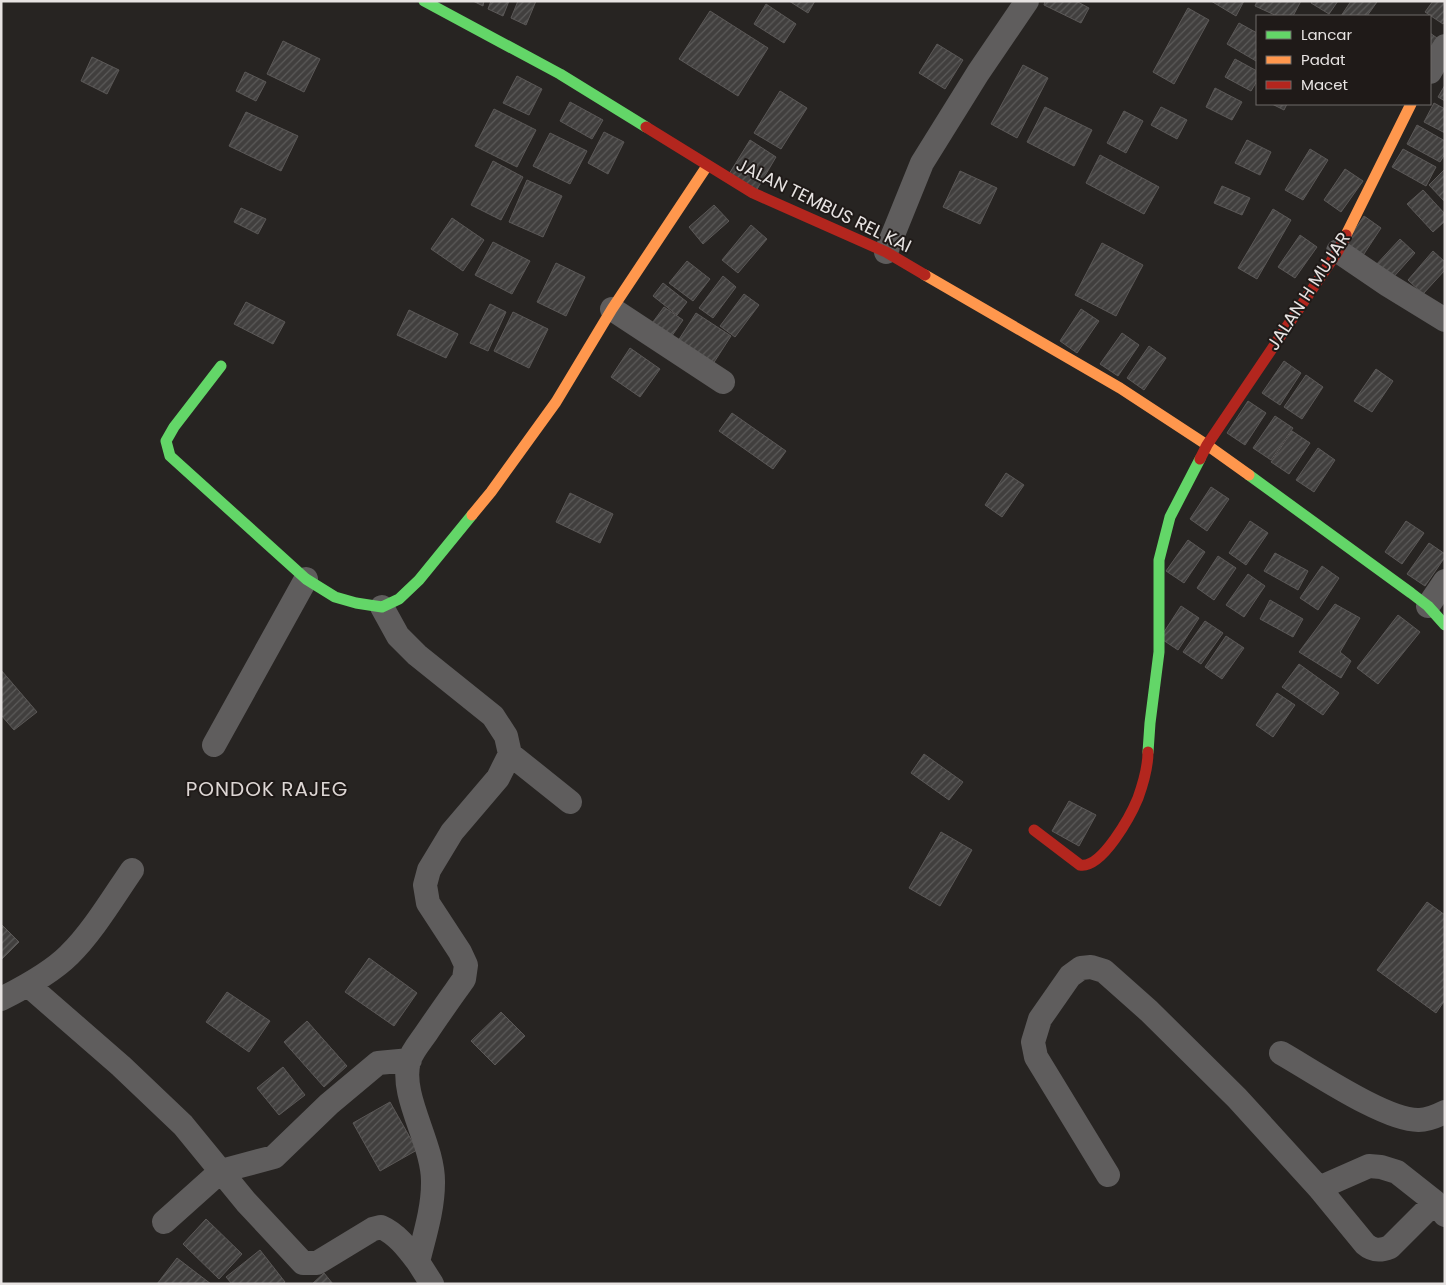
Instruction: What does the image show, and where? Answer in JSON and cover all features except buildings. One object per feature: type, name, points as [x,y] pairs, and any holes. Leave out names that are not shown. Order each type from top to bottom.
[{"type":"street","name":"JALAN TEMBUS REL KAI","points":[[424,1],[560,74],[752,193],[886,252],[1120,388],[1207,445],[1349,547],[1428,606],[1445,625]]},
{"type":"street","points":[[886,252],[922,164],[978,73],[1027,1]]},
{"type":"street","points":[[1431,70],[1445,46]]},
{"type":"street","name":"JALAN H MUJAR","points":[[1034,830],[1080,865],[1086,866],[1092,863],[1106,849],[1124,826],[1138,797],[1148,759],[1150,723],[1160,652],[1159,560],[1170,517],[1207,445],[1338,250],[1410,105]]},
{"type":"street","points":[[221,366],[174,427],[166,441],[170,456],[306,579],[335,597],[356,604],[382,607],[399,599],[419,580],[491,492],[556,402],[612,308],[707,166]]},
{"type":"street","points":[[1338,250],[1388,285],[1445,320]]},
{"type":"street","points":[[612,308],[723,382]]},
{"type":"street","points":[[214,745],[306,579]]},
{"type":"street","points":[[1428,606],[1445,582]]},
{"type":"street","points":[[382,607],[398,636],[416,655],[493,716],[506,736],[510,754],[570,802]]},
{"type":"street","points":[[418,1262],[434,1183],[428,1145],[408,1089],[407,1074],[410,1060],[464,978],[466,965],[460,952],[428,903],[425,885],[429,870],[452,832],[498,778],[510,754]]},
{"type":"street","points":[[1,999],[28,985],[69,955],[132,870]]},
{"type":"street","points":[[1108,1175],[1034,1051],[1033,1042],[1040,1019],[1070,976],[1081,968],[1092,967],[1104,971],[1149,1011],[1237,1098],[1319,1188],[1370,1248],[1379,1250],[1390,1247],[1440,1208],[1397,1172],[1381,1167],[1369,1166],[1319,1188]]},
{"type":"street","points":[[28,985],[116,1061],[183,1126],[246,1202],[303,1263],[317,1263],[373,1229],[382,1227],[406,1246],[432,1284]]},
{"type":"street","points":[[1281,1053],[1372,1106],[1402,1117],[1420,1120],[1445,1112]]},
{"type":"street","points":[[164,1222],[221,1171],[274,1157],[329,1104],[378,1063],[410,1060]]},
{"type":"traffic: fast","points":[[424,1],[560,74],[646,127]]},
{"type":"traffic: fast","points":[[221,366],[174,427],[166,441],[170,456],[306,579],[335,597],[382,607],[399,599],[419,580],[472,515]]},
{"type":"traffic: fast","points":[[1148,752],[1159,652],[1159,560],[1170,517],[1200,459]]},
{"type":"traffic: fast","points":[[1249,475],[1428,606],[1445,625]]},
{"type":"traffic: slow","points":[[1346,235],[1411,105]]},
{"type":"traffic: slow","points":[[472,515],[491,492],[556,402],[612,309],[707,166]]},
{"type":"traffic: slow","points":[[925,275],[1120,388],[1249,475]]},
{"type":"traffic: jam","points":[[646,127],[753,193],[886,252],[925,275]]},
{"type":"traffic: jam","points":[[1200,459],[1207,445],[1338,251],[1346,235]]},
{"type":"traffic: jam","points":[[1034,830],[1080,865],[1089,864],[1097,859],[1115,839],[1134,806],[1145,775],[1148,752]]},
{"type":"district","name":"PONDOK RAJEG","points":[[267,789]]}]
